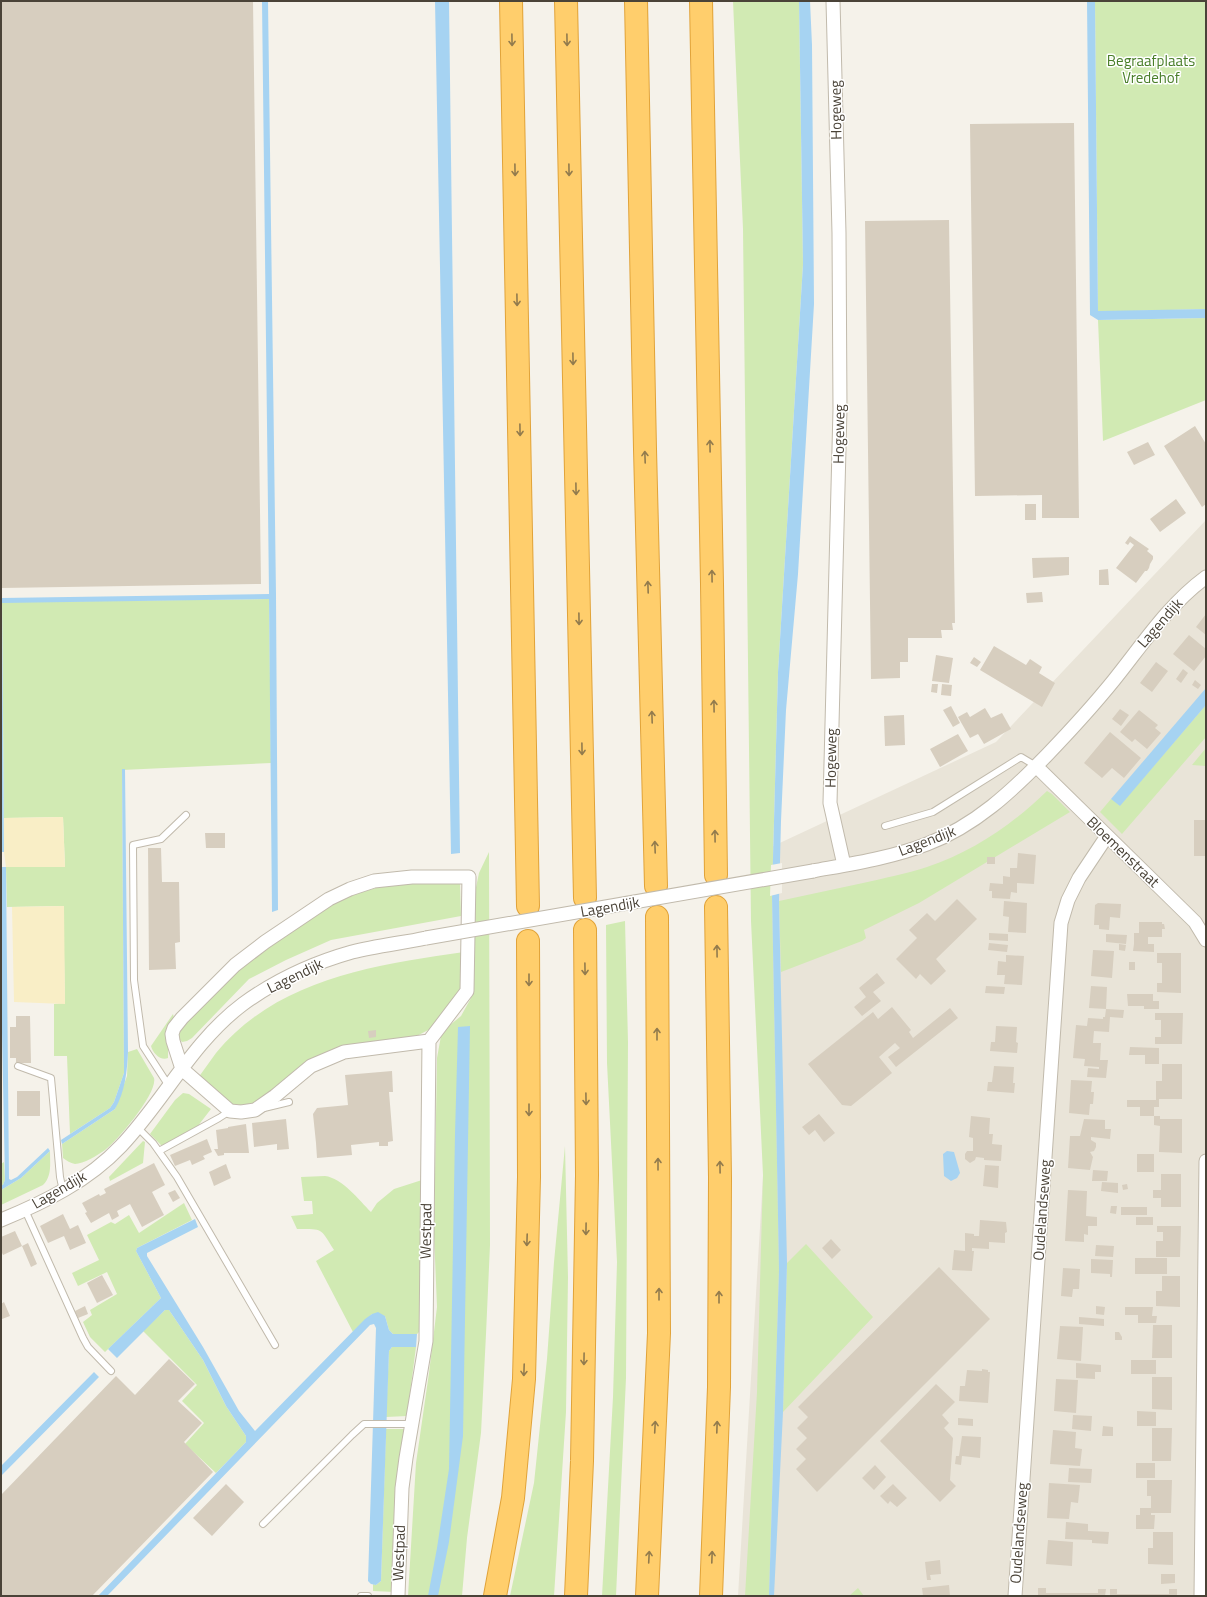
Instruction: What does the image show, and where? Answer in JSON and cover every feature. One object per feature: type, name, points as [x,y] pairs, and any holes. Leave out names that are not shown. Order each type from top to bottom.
[{"type":"highway","points":[[511,1],[528,906]]},
{"type":"highway","points":[[566,1],[585,898]]},
{"type":"highway","points":[[636,1],[656,886]]},
{"type":"highway","points":[[701,1],[716,875]]},
{"type":"highway","points":[[711,1596],[719,1387],[720,1178],[716,907]]},
{"type":"highway","points":[[647,1596],[659,1333],[657,917]]},
{"type":"highway","points":[[576,1596],[582,1461],[587,1191],[585,930]]},
{"type":"highway","points":[[495,1596],[513,1498],[524,1379],[529,1177],[528,941]]},
{"type":"street","name":"Hogeweg","points":[[833,1],[839,234],[840,409],[830,803],[844,865]]},
{"type":"street","name":"Lagendijk","points":[[1,1220],[76,1184],[113,1154],[137,1127],[211,1033],[242,1004],[273,984],[312,965],[353,952],[426,938],[882,858],[928,844],[965,826],[989,810],[1036,766],[1069,732],[1114,680],[1170,609],[1196,584],[1206,577]]},
{"type":"street","name":"Bloemenstraat","points":[[1036,766],[1195,922],[1206,940]]},
{"type":"street","name":"Oudelandseweg","points":[[1015,1596],[1061,923],[1068,900],[1079,878],[1107,836]]},
{"type":"street","points":[[412,877],[469,877],[467,991],[429,1041],[344,1052],[311,1066],[275,1096],[255,1110],[241,1112],[230,1111],[182,1069],[172,1034],[174,1028],[235,965],[288,926],[329,899],[350,889],[374,881],[412,877]]},
{"type":"street","name":"Westpad","points":[[398,1596],[402,1488],[426,1341],[429,1041]]},
{"type":"street","points":[[1201,1596],[1204,1536],[1206,1161]]},
{"type":"lane","points":[[885,826],[933,812],[1021,757],[1036,766]]},
{"type":"lane","points":[[169,1086],[143,1046],[134,980],[133,845],[161,839],[186,815]]},
{"type":"lane","points":[[18,1066],[51,1078],[60,1177],[63,1191]]},
{"type":"lane","points":[[255,1110],[289,1102]]},
{"type":"lane","points":[[159,1151],[230,1111]]},
{"type":"lane","points":[[137,1127],[153,1143],[177,1177],[275,1345]]},
{"type":"lane","points":[[24,1210],[83,1338],[88,1347],[111,1371]]},
{"type":"lane","points":[[263,1524],[364,1424],[412,1424]]},
{"type":"lane","points":[[361,1596],[368,1596]]},
{"type":"shaded area","points":[[1206,520],[1206,1596],[738,1596],[769,1076],[769,848],[996,742]]},
{"type":"green space","points":[[733,1],[799,1],[803,264],[778,672],[772,895],[779,1270],[769,1596],[745,1596],[757,1392],[763,1175],[751,921],[743,229]]},
{"type":"green space","name":"Begraafplaats Vredehof","points":[[1095,1],[1206,1],[1206,309],[1098,312]]},
{"type":"green space","points":[[1206,318],[1206,400],[1103,441],[1098,320]]},
{"type":"green space","points":[[269,599],[271,763],[122,770],[124,1073],[114,1102],[110,1108],[70,1134],[67,1056],[54,1056],[54,1004],[65,1003],[63,906],[7,907],[6,867],[65,867],[63,817],[4,818],[2,602]]},
{"type":"green space","points":[[1206,705],[1206,737],[1122,834],[1100,812],[1111,799],[1120,805]]},
{"type":"green space","points":[[1206,748],[1206,766],[1192,765]]},
{"type":"green space","points":[[1047,791],[1070,812],[919,903],[864,930],[866,938],[862,941],[781,972],[779,901],[903,874],[944,861],[992,836],[1020,815]]},
{"type":"green space","points":[[489,852],[490,1245],[481,1433],[467,1538],[462,1596],[408,1596],[416,1463],[437,1307],[434,1234],[437,1058],[441,1036],[450,1025],[461,1016],[471,998],[474,897],[479,873]]},
{"type":"green space","points":[[407,882],[460,883],[461,916],[331,940],[286,960],[249,979],[192,1038],[182,1042],[180,1040],[178,1034],[180,1026],[249,959],[342,898],[376,888]]},
{"type":"green space","points":[[625,921],[628,1042],[626,1378],[616,1596],[602,1596],[613,1397],[617,1262],[607,1063],[606,925]]},
{"type":"green space","points":[[464,952],[464,977],[460,991],[432,1028],[413,1038],[352,1048],[263,1102],[234,1106],[198,1078],[216,1053],[240,1028],[268,1008],[298,992],[329,980],[362,970]]},
{"type":"green space","points":[[173,1014],[174,1018],[168,1038],[168,1058],[163,1059],[155,1054],[151,1046]]},
{"type":"green space","points":[[137,1049],[154,1078],[154,1085],[144,1105],[119,1137],[105,1150],[82,1163],[75,1164],[67,1161],[63,1158],[62,1144],[115,1109],[127,1076],[128,1052]]},
{"type":"green space","points":[[183,1093],[189,1094],[211,1109],[194,1131],[162,1146],[150,1134],[175,1100]]},
{"type":"green space","points":[[143,1141],[145,1142],[143,1163],[110,1181],[109,1177]]},
{"type":"green space","points":[[565,1146],[568,1277],[566,1412],[554,1596],[510,1596],[534,1483],[547,1359]]},
{"type":"green space","points":[[50,1151],[49,1174],[43,1185],[1,1205],[1,1190],[21,1178]]},
{"type":"green space","points":[[4,1162],[5,1180],[3,1185],[1,1185],[1,1164]]},
{"type":"green space","points":[[325,1176],[344,1185],[371,1212],[377,1203],[394,1189],[422,1180],[420,1331],[417,1334],[393,1334],[389,1330],[385,1316],[372,1314],[353,1332],[316,1261],[334,1250],[326,1237],[320,1231],[312,1229],[297,1229],[291,1216],[313,1214],[312,1201],[304,1201],[301,1177]]},
{"type":"green space","points":[[184,1203],[192,1220],[137,1248],[136,1251],[161,1298],[105,1352],[90,1337],[83,1322],[92,1315],[90,1310],[117,1294],[107,1272],[78,1286],[72,1273],[99,1260],[87,1235],[111,1222],[115,1224],[129,1215],[139,1233]]},
{"type":"green space","points":[[806,1244],[873,1317],[783,1412],[787,1263]]},
{"type":"green space","points":[[165,1310],[169,1310],[203,1360],[226,1406],[246,1436],[246,1442],[216,1473],[185,1444],[204,1423],[182,1401],[197,1385],[143,1331]]},
{"type":"green space","points":[[392,1347],[416,1347],[407,1416],[386,1417],[389,1351]]},
{"type":"green space","points":[[386,1429],[405,1429],[395,1592],[373,1591],[373,1584],[376,1585],[381,1581]]},
{"type":"green space","points":[[858,1588],[864,1596],[849,1596]]},
{"type":"sand","points":[[63,817],[65,867],[6,867],[4,852],[4,818]]},
{"type":"sand","points":[[64,906],[65,1004],[14,1002],[12,907]]},
{"type":"water","points":[[262,1],[268,1],[276,595],[278,910],[272,912],[269,599],[2,603],[4,852],[1,852],[1,598],[269,594]]},
{"type":"water","points":[[435,1],[449,1],[460,853],[451,854]]},
{"type":"water","points":[[799,1],[810,1],[812,45],[814,304],[798,574],[786,710],[781,821],[779,901],[787,1263],[783,1412],[774,1596],[769,1596],[779,1270],[772,895],[778,672],[803,264]]},
{"type":"water","points":[[1087,1],[1095,1],[1098,311],[1206,309],[1206,318],[1098,320],[1090,315]]},
{"type":"water","points":[[1206,688],[1206,705],[1120,806],[1111,799]]},
{"type":"water","points":[[122,769],[125,769],[128,1052],[126,1074],[121,1096],[115,1109],[62,1144],[61,1140],[110,1108],[114,1102],[124,1073]]},
{"type":"water","points":[[1,867],[6,867],[9,1179],[11,1180],[17,1177],[48,1148],[50,1151],[21,1178],[1,1190],[1,1185],[3,1185],[5,1180],[1,983]]},
{"type":"water","points":[[470,1026],[463,1436],[449,1542],[438,1596],[428,1596],[449,1469],[458,1027]]},
{"type":"water","points":[[947,1151],[954,1152],[960,1173],[957,1178],[951,1181],[944,1176],[943,1154]]},
{"type":"water","points":[[195,1219],[198,1227],[147,1253],[147,1256],[203,1347],[239,1411],[255,1431],[365,1319],[372,1314],[378,1312],[385,1316],[389,1330],[393,1334],[417,1334],[416,1347],[392,1347],[389,1351],[381,1581],[376,1585],[371,1584],[368,1581],[376,1328],[374,1324],[370,1325],[107,1596],[98,1596],[246,1442],[246,1436],[226,1406],[203,1360],[169,1310],[165,1310],[117,1358],[108,1349],[161,1298],[136,1251],[137,1248]]},
{"type":"water","points":[[94,1372],[99,1377],[1,1476],[1,1466]]},
{"type":"pier","points":[[782,863],[782,893],[770,896],[771,865]]},
{"type":"building","points":[[1,1],[253,1],[261,584],[1,588]]},
{"type":"building","points":[[1074,123],[1079,518],[1042,518],[1042,495],[975,496],[970,124]]},
{"type":"building","points":[[949,220],[955,623],[952,623],[953,630],[941,630],[942,638],[908,638],[908,662],[900,662],[900,678],[871,679],[865,221]]},
{"type":"building","points":[[1195,426],[1206,444],[1206,504],[1202,507],[1164,446]]},
{"type":"building","points":[[1148,442],[1155,455],[1134,465],[1127,452]]},
{"type":"building","points":[[1176,499],[1186,513],[1160,532],[1150,519]]},
{"type":"building","points":[[1025,504],[1036,504],[1036,520],[1025,520]]},
{"type":"building","points":[[1130,536],[1149,549],[1147,551],[1153,556],[1149,568],[1136,583],[1116,568],[1134,545],[1130,542],[1128,545],[1125,543]]},
{"type":"building","points":[[1069,557],[1069,575],[1033,578],[1032,558]]},
{"type":"building","points":[[1108,569],[1109,585],[1099,585],[1099,570]]},
{"type":"building","points":[[1042,592],[1043,602],[1027,603],[1026,593]]},
{"type":"building","points":[[1206,614],[1206,635],[1196,627]]},
{"type":"building","points":[[1189,635],[1206,649],[1206,656],[1194,671],[1173,654]]},
{"type":"building","points":[[994,646],[1026,665],[1030,659],[1042,667],[1039,673],[1055,683],[1042,707],[980,670]]},
{"type":"building","points":[[936,655],[953,658],[949,683],[932,681]]},
{"type":"building","points":[[974,657],[981,662],[977,667],[970,663]]},
{"type":"building","points":[[1156,662],[1168,671],[1152,692],[1140,683]]},
{"type":"building","points":[[1183,669],[1188,673],[1181,683],[1176,679]]},
{"type":"building","points":[[1195,680],[1201,685],[1198,689],[1192,685]]},
{"type":"building","points":[[932,684],[938,684],[937,693],[931,692]]},
{"type":"building","points":[[942,684],[952,685],[951,696],[941,695]]},
{"type":"building","points":[[951,706],[960,723],[953,727],[943,710]]},
{"type":"building","points":[[985,708],[991,718],[1002,713],[1011,729],[984,744],[978,734],[970,738],[958,717],[967,712],[970,717]]},
{"type":"building","points":[[1120,709],[1129,715],[1121,726],[1112,719]]},
{"type":"building","points":[[1139,710],[1158,725],[1155,728],[1161,733],[1147,749],[1135,739],[1132,742],[1120,732]]},
{"type":"building","points":[[904,715],[905,745],[885,746],[884,716]]},
{"type":"building","points":[[1110,732],[1141,758],[1124,778],[1112,768],[1102,778],[1084,763]]},
{"type":"building","points":[[958,734],[968,751],[940,767],[930,749]]},
{"type":"building","points":[[1194,820],[1206,820],[1206,856],[1194,856]]},
{"type":"building","points":[[205,833],[225,833],[225,848],[206,848]]},
{"type":"building","points":[[148,848],[161,848],[162,882],[179,882],[180,942],[175,943],[176,969],[149,970]]},
{"type":"building","points":[[1018,853],[1036,855],[1034,884],[1017,883],[1017,893],[1011,892],[1010,899],[992,898],[992,891],[989,891],[990,883],[1003,884],[1003,876],[1010,877],[1010,868],[1017,868]]},
{"type":"building","points":[[987,857],[995,857],[995,864],[987,864]]},
{"type":"building","points":[[957,899],[977,919],[936,959],[946,971],[931,985],[920,974],[916,979],[896,959],[917,938],[909,930],[927,913],[935,921]]},
{"type":"building","points":[[1004,901],[1027,903],[1026,933],[1008,932],[1009,917],[1003,916]]},
{"type":"building","points":[[1098,903],[1121,904],[1120,918],[1110,917],[1109,930],[1099,929],[1099,925],[1094,925],[1095,905]]},
{"type":"building","points":[[1139,922],[1162,922],[1165,929],[1162,929],[1162,937],[1148,937],[1148,944],[1134,944],[1134,933],[1139,933]]},
{"type":"building","points":[[989,933],[1008,934],[1008,941],[989,940]]},
{"type":"building","points":[[1106,934],[1127,935],[1126,944],[1106,942]]},
{"type":"building","points":[[989,943],[1008,945],[1007,952],[988,950]]},
{"type":"building","points":[[1119,944],[1126,945],[1125,951],[1119,950]]},
{"type":"building","points":[[1134,944],[1154,944],[1154,952],[1133,951]]},
{"type":"building","points":[[1093,950],[1114,951],[1112,978],[1091,976]]},
{"type":"building","points":[[1157,953],[1181,953],[1181,993],[1157,992],[1157,983],[1162,983],[1162,963],[1157,963]]},
{"type":"building","points":[[1006,955],[1024,956],[1022,985],[1004,984],[1005,975],[997,975],[998,961],[1006,962]]},
{"type":"building","points":[[1129,962],[1135,962],[1135,970],[1129,970]]},
{"type":"building","points":[[877,973],[885,983],[873,992],[881,1001],[862,1016],[854,1007],[866,997],[859,988]]},
{"type":"building","points":[[986,986],[1005,987],[1004,994],[985,993]]},
{"type":"building","points":[[1091,986],[1107,987],[1106,1009],[1089,1008]]},
{"type":"building","points":[[1127,994],[1153,994],[1153,1001],[1159,1001],[1159,1009],[1144,1009],[1144,1006],[1128,1006]]},
{"type":"building","points":[[892,1007],[911,1030],[909,1032],[913,1038],[950,1008],[958,1018],[896,1067],[888,1057],[900,1048],[895,1043],[879,1057],[892,1073],[851,1106],[842,1105],[808,1064],[873,1012],[878,1019]]},
{"type":"building","points":[[1106,1009],[1124,1010],[1123,1018],[1110,1017],[1109,1032],[1094,1031],[1093,1043],[1101,1043],[1100,1060],[1108,1060],[1106,1078],[1087,1077],[1088,1068],[1099,1069],[1099,1067],[1084,1066],[1085,1059],[1073,1058],[1076,1025],[1087,1026],[1088,1018],[1103,1019],[1103,1017],[1105,1017]]},
{"type":"building","points":[[1155,1013],[1183,1013],[1182,1044],[1155,1044],[1155,1037],[1161,1037],[1161,1020],[1155,1020]]},
{"type":"building","points":[[16,1016],[30,1016],[31,1063],[16,1063],[16,1058],[10,1058],[10,1027],[16,1027]]},
{"type":"building","points":[[996,1026],[1017,1027],[1017,1053],[990,1051],[991,1042],[995,1042]]},
{"type":"building","points":[[376,1030],[376,1037],[369,1038],[368,1031]]},
{"type":"building","points":[[1130,1047],[1159,1048],[1159,1064],[1145,1064],[1145,1055],[1129,1055]]},
{"type":"building","points":[[1162,1064],[1182,1064],[1182,1099],[1159,1099],[1159,1107],[1154,1107],[1154,1116],[1140,1116],[1140,1107],[1127,1107],[1127,1100],[1156,1100],[1156,1081],[1162,1081]]},
{"type":"building","points":[[994,1066],[1014,1067],[1014,1093],[987,1091],[988,1082],[992,1082]]},
{"type":"building","points":[[392,1071],[393,1092],[389,1092],[393,1141],[388,1142],[388,1146],[379,1146],[379,1142],[351,1145],[352,1155],[317,1158],[313,1114],[317,1108],[348,1105],[345,1075]]},
{"type":"building","points":[[1071,1080],[1092,1081],[1091,1092],[1094,1092],[1093,1104],[1090,1104],[1089,1115],[1069,1113]]},
{"type":"building","points":[[17,1091],[40,1091],[40,1116],[17,1116]]},
{"type":"building","points":[[819,1114],[835,1133],[824,1142],[815,1130],[809,1135],[802,1127]]},
{"type":"building","points":[[971,1116],[990,1118],[989,1134],[993,1134],[992,1144],[1002,1145],[1001,1161],[984,1160],[984,1158],[976,1157],[975,1160],[970,1163],[965,1159],[965,1154],[967,1151],[973,1151],[973,1138],[969,1137]]},
{"type":"building","points":[[1154,1116],[1160,1116],[1160,1119],[1182,1119],[1182,1153],[1159,1152],[1160,1126],[1154,1125]]},
{"type":"building","points":[[286,1119],[289,1149],[277,1150],[277,1144],[254,1147],[252,1123]]},
{"type":"building","points":[[1084,1119],[1105,1120],[1105,1129],[1111,1129],[1110,1139],[1091,1137],[1091,1140],[1096,1143],[1096,1147],[1094,1151],[1090,1152],[1093,1157],[1090,1170],[1068,1168],[1070,1136],[1080,1136]]},
{"type":"building","points":[[246,1124],[249,1153],[224,1153],[224,1155],[218,1156],[214,1149],[218,1149],[216,1130]]},
{"type":"building","points":[[207,1139],[212,1152],[203,1156],[205,1159],[192,1165],[190,1160],[175,1166],[170,1155]]},
{"type":"building","points":[[1137,1154],[1154,1154],[1154,1172],[1137,1172]]},
{"type":"building","points":[[154,1163],[165,1185],[152,1192],[164,1215],[142,1227],[130,1204],[117,1211],[119,1216],[112,1220],[109,1213],[91,1223],[85,1213],[87,1212],[82,1203],[99,1194],[100,1196],[106,1193],[104,1189]]},
{"type":"building","points":[[226,1164],[231,1178],[214,1186],[209,1172]]},
{"type":"building","points":[[985,1165],[999,1166],[998,1188],[983,1186]]},
{"type":"building","points":[[1093,1170],[1108,1171],[1107,1181],[1092,1181]]},
{"type":"building","points":[[1161,1174],[1181,1174],[1181,1207],[1161,1207],[1161,1198],[1153,1198],[1153,1190],[1161,1190]]},
{"type":"building","points":[[1102,1182],[1118,1183],[1118,1193],[1101,1191]]},
{"type":"building","points":[[1127,1184],[1128,1189],[1123,1190],[1122,1185]]},
{"type":"building","points":[[175,1190],[180,1198],[173,1202],[168,1193]]},
{"type":"building","points":[[1068,1190],[1087,1191],[1086,1216],[1097,1217],[1097,1226],[1088,1226],[1088,1235],[1084,1234],[1084,1242],[1065,1241]]},
{"type":"building","points":[[1111,1206],[1117,1206],[1116,1214],[1110,1213]]},
{"type":"building","points":[[1121,1207],[1147,1207],[1147,1215],[1121,1215]]},
{"type":"building","points":[[63,1214],[70,1229],[78,1225],[86,1243],[70,1250],[64,1236],[48,1243],[40,1226]]},
{"type":"building","points":[[1136,1217],[1153,1217],[1153,1225],[1136,1225]]},
{"type":"building","points":[[980,1220],[1006,1222],[1007,1232],[1005,1233],[1005,1243],[989,1242],[989,1249],[972,1248],[972,1251],[974,1251],[972,1271],[952,1270],[954,1250],[965,1251],[965,1233],[979,1236]]},
{"type":"building","points":[[1157,1226],[1181,1226],[1180,1257],[1156,1257],[1156,1241],[1163,1241],[1163,1232],[1157,1232]]},
{"type":"building","points":[[15,1231],[22,1246],[3,1255],[1,1251],[1,1237]]},
{"type":"building","points":[[831,1239],[841,1250],[832,1259],[822,1248]]},
{"type":"building","points":[[28,1243],[37,1264],[31,1267],[22,1246]]},
{"type":"building","points":[[1096,1245],[1114,1246],[1113,1257],[1095,1256]]},
{"type":"building","points":[[1135,1258],[1167,1258],[1167,1274],[1135,1274]]},
{"type":"building","points":[[1091,1259],[1113,1260],[1112,1277],[1110,1277],[1110,1274],[1091,1273]]},
{"type":"building","points":[[939,1267],[990,1319],[817,1492],[796,1469],[806,1459],[796,1449],[807,1438],[797,1428],[808,1417],[798,1407]]},
{"type":"building","points":[[1063,1268],[1080,1269],[1079,1289],[1073,1289],[1072,1297],[1061,1296]]},
{"type":"building","points":[[102,1275],[113,1295],[97,1303],[87,1283]]},
{"type":"building","points":[[1162,1276],[1180,1276],[1180,1307],[1156,1306],[1156,1291],[1162,1291]]},
{"type":"building","points":[[4,1302],[10,1316],[2,1319],[1,1304]]},
{"type":"building","points":[[85,1306],[88,1314],[78,1318],[75,1311]]},
{"type":"building","points":[[1096,1306],[1105,1307],[1104,1315],[1096,1314]]},
{"type":"building","points":[[1125,1307],[1153,1307],[1152,1316],[1157,1316],[1156,1323],[1138,1323],[1138,1315],[1125,1315]]},
{"type":"building","points":[[1079,1317],[1104,1319],[1104,1326],[1079,1324]]},
{"type":"building","points":[[1153,1325],[1172,1325],[1172,1358],[1152,1358]]},
{"type":"building","points":[[1060,1326],[1083,1327],[1081,1361],[1057,1359]]},
{"type":"building","points":[[1115,1332],[1119,1332],[1122,1340],[1115,1340]]},
{"type":"building","points":[[169,1359],[195,1384],[178,1401],[202,1423],[184,1442],[213,1472],[92,1596],[1,1596],[1,1495],[116,1376],[135,1395]]},
{"type":"building","points":[[1131,1360],[1156,1360],[1156,1374],[1131,1374]]},
{"type":"building","points":[[1076,1363],[1101,1365],[1101,1372],[1095,1372],[1095,1379],[1076,1378]]},
{"type":"building","points":[[982,1369],[990,1372],[988,1403],[959,1401],[960,1386],[965,1386],[967,1370],[982,1371]]},
{"type":"building","points":[[1152,1377],[1172,1377],[1172,1410],[1152,1409]]},
{"type":"building","points":[[1056,1379],[1078,1380],[1076,1413],[1054,1411]]},
{"type":"building","points":[[936,1384],[955,1402],[942,1415],[949,1423],[944,1428],[953,1438],[950,1480],[956,1486],[940,1502],[880,1441]]},
{"type":"building","points":[[1137,1411],[1156,1412],[1156,1426],[1137,1426]]},
{"type":"building","points":[[1073,1415],[1092,1416],[1091,1431],[1072,1429]]},
{"type":"building","points":[[958,1418],[973,1419],[973,1426],[958,1425]]},
{"type":"building","points":[[1103,1426],[1113,1427],[1113,1436],[1102,1436]]},
{"type":"building","points":[[1152,1428],[1172,1428],[1171,1461],[1152,1461]]},
{"type":"building","points":[[1053,1430],[1076,1432],[1075,1448],[1082,1449],[1080,1466],[1050,1464]]},
{"type":"building","points":[[962,1436],[981,1437],[980,1458],[962,1456],[961,1465],[955,1464],[956,1456],[959,1456]]},
{"type":"building","points":[[1136,1463],[1155,1463],[1155,1478],[1136,1478]]},
{"type":"building","points":[[875,1465],[886,1477],[874,1490],[862,1478]]},
{"type":"building","points":[[1069,1468],[1092,1469],[1091,1483],[1068,1482]]},
{"type":"building","points":[[1147,1480],[1172,1480],[1171,1513],[1151,1513],[1151,1515],[1155,1515],[1154,1529],[1136,1529],[1136,1515],[1140,1515],[1140,1508],[1151,1508],[1151,1496],[1147,1496]]},
{"type":"building","points":[[1049,1483],[1080,1485],[1078,1503],[1071,1502],[1069,1519],[1047,1518]]},
{"type":"building","points":[[226,1484],[244,1502],[212,1536],[193,1518]]},
{"type":"building","points":[[893,1484],[907,1498],[897,1507],[890,1501],[888,1504],[880,1496]]},
{"type":"building","points":[[1066,1522],[1088,1524],[1088,1531],[1109,1532],[1108,1544],[1092,1543],[1092,1540],[1065,1539]]},
{"type":"building","points":[[1153,1532],[1173,1532],[1173,1565],[1148,1564],[1148,1548],[1153,1548]]},
{"type":"building","points":[[1048,1540],[1073,1542],[1072,1566],[1046,1564]]},
{"type":"building","points":[[940,1560],[941,1574],[930,1575],[931,1580],[927,1580],[925,1562]]},
{"type":"building","points":[[1161,1574],[1175,1574],[1175,1583],[1161,1584]]},
{"type":"building","points":[[949,1585],[950,1596],[923,1596],[922,1588]]},
{"type":"building","points":[[1038,1588],[1046,1588],[1046,1593],[1098,1593],[1098,1589],[1106,1589],[1105,1596],[1038,1596]]},
{"type":"building","points":[[1110,1589],[1117,1589],[1117,1594],[1169,1594],[1169,1589],[1177,1589],[1177,1596],[1110,1596]]}]
